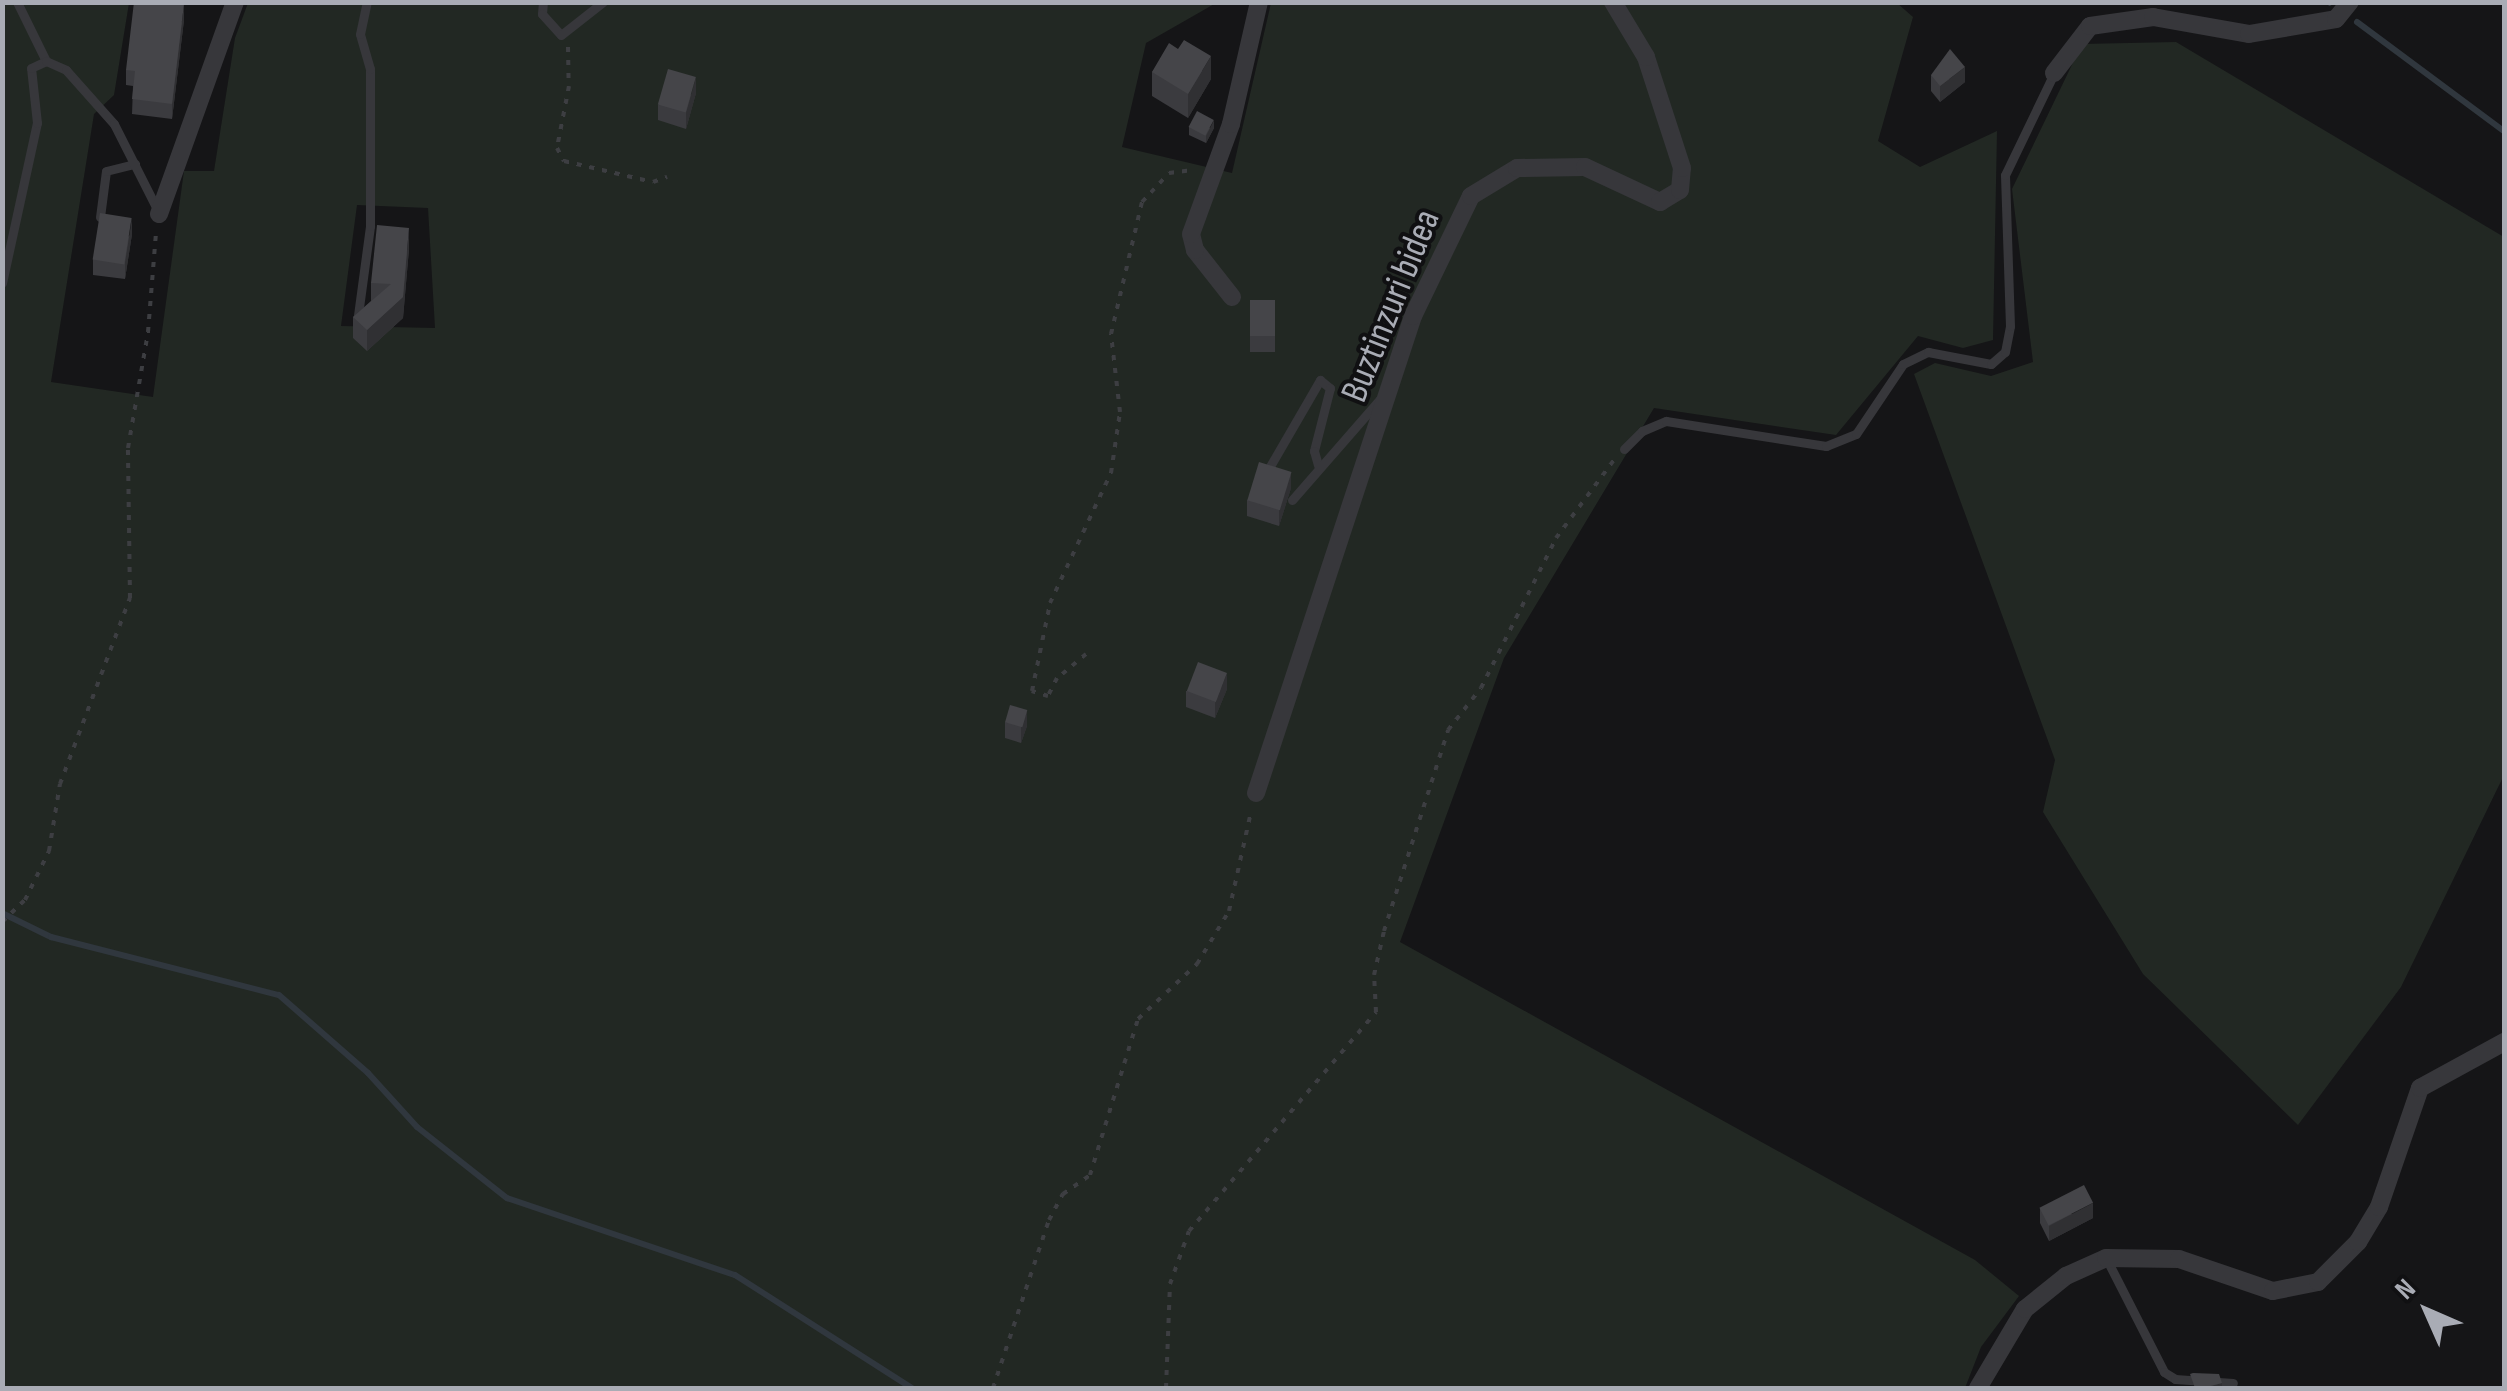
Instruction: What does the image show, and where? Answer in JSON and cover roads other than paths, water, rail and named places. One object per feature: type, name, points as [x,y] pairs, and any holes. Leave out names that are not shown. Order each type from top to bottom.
[{"type":"street","points":[[159,214],[235,2]]},
{"type":"street","points":[[1232,297],[1195,250],[1191,234],[1214,170],[1259,2]]},
{"type":"street","name":"Buztinzuri bidea","points":[[1256,793],[1390,387],[1446,236],[1472,196],[1517,168],[1585,167],[1660,202],[1680,190],[1682,168],[1646,57],[1613,2]]},
{"type":"street","points":[[2054,73],[2090,26],[2153,17],[2250,34],[2336,18],[2350,2]]},
{"type":"street","points":[[1978,1388],[2024,1310],[2066,1276],[2106,1258],[2180,1259],[2273,1291],[2318,1282],[2358,1242],[2379,1207],[2420,1088],[2504,1042]]},
{"type":"lane","points":[[16,2],[46,61],[66,70],[92,94],[135,164],[159,214]]},
{"type":"lane","points":[[358,316],[370,226],[370,69],[360,34],[367,2]]},
{"type":"lane","points":[[543,2],[550,26],[567,32],[603,2]]},
{"type":"lane","points":[[2,283],[36,122],[32,68],[46,61]]},
{"type":"lane","points":[[1624,449],[1642,430],[1666,421],[1826,446],[1856,434],[1903,364],[1928,352],[1991,364],[2005,352],[2010,326],[2006,175],[2054,73]]},
{"type":"lane","points":[[100,216],[106,171],[135,164]]},
{"type":"lane","points":[[1269,468],[1320,380],[1330,388],[1314,451],[1318,464]]},
{"type":"lane","points":[[1292,500],[1318,464],[1390,387]]},
{"type":"lane","points":[[2106,1258],[2164,1372],[2233,1382]]},
{"type":"waterway","points":[[2357,22],[2504,131]]},
{"type":"waterway","points":[[2,913],[51,937],[279,995],[368,1073],[417,1127],[507,1198],[735,1275],[912,1388]]}]
